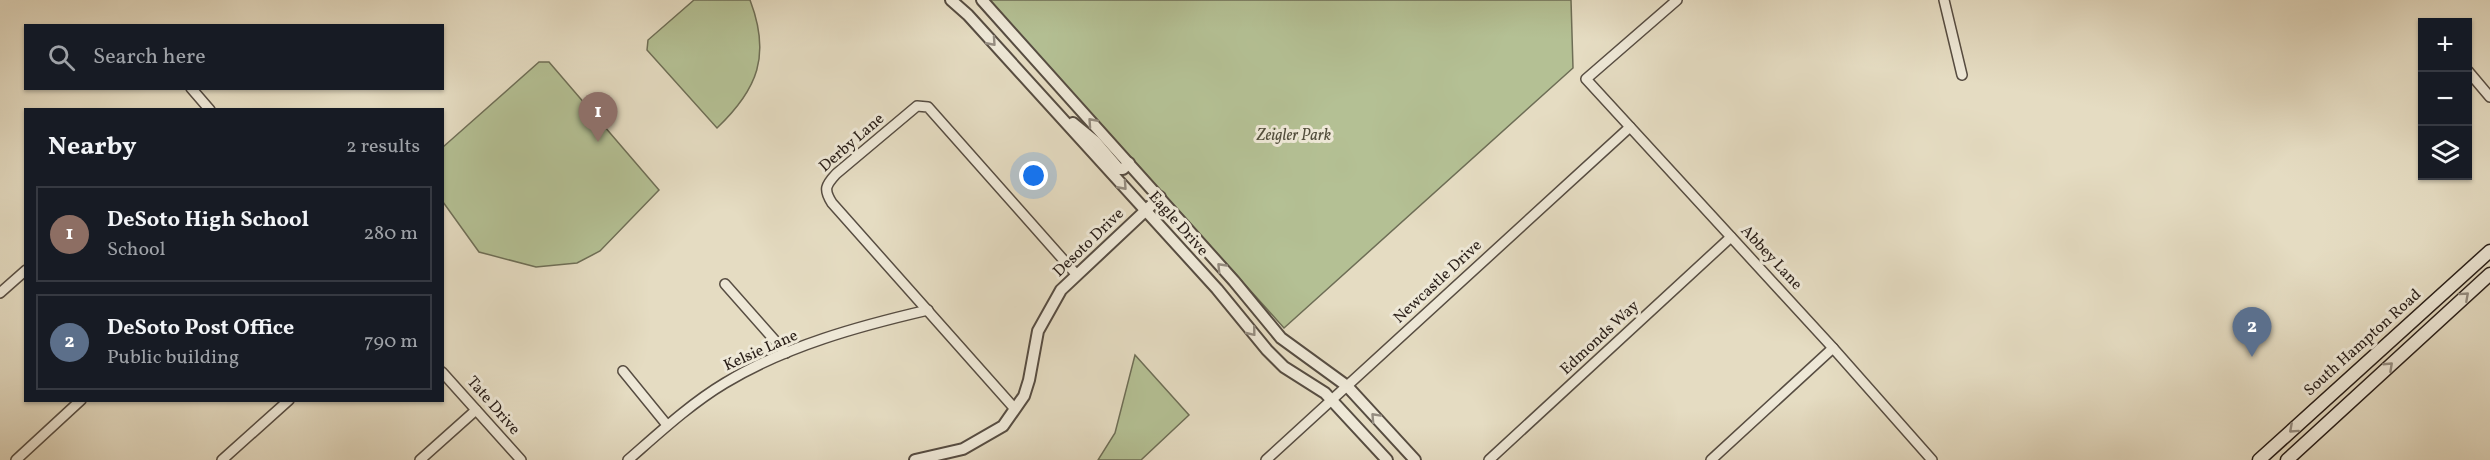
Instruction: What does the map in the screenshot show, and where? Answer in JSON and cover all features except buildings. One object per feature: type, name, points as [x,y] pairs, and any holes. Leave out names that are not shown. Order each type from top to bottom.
[{"type":"main road","name":"South Hampton Road","points":[[2259,460],[2490,251]]},
{"type":"main road","name":"South Hampton Road","points":[[2287,460],[2490,273]]},
{"type":"main road","points":[[2428,307],[2440,319]]},
{"type":"main road","points":[[2359,369],[2371,382]]},
{"type":"street","name":"Eagle Drive","points":[[951,0],[968,15],[1217,289],[1267,350],[1284,367],[1325,393],[1387,460]]},
{"type":"street","name":"Eagle Drive","points":[[982,0],[1160,197],[1281,338],[1347,386],[1414,460]]},
{"type":"street","name":"Abbey Lane","points":[[1677,0],[1586,79],[1932,459]]},
{"type":"street","points":[[1944,0],[1962,75]]},
{"type":"street","points":[[2469,72],[2490,97]]},
{"type":"street","points":[[192,90],[206,108]]},
{"type":"street","points":[[1046,100],[1095,141],[1119,169],[1123,169],[1129,163]]},
{"type":"street","name":"Derby Lane","points":[[1015,410],[825,193],[826,185],[917,106],[928,107],[1076,274]]},
{"type":"street","name":"Newcastle Drive","points":[[1266,460],[1630,127]]},
{"type":"street","name":"Desoto Drive","points":[[915,460],[963,449],[979,442],[1003,426],[1024,396],[1038,331],[1061,290],[1160,197]]},
{"type":"street","name":"Edmonds Way","points":[[1489,460],[1731,237]]},
{"type":"street","points":[[0,293],[24,272]]},
{"type":"street","points":[[725,284],[786,353]]},
{"type":"street","name":"Kelsie Lane","points":[[628,460],[668,425],[725,383],[786,353],[855,327],[928,310]]},
{"type":"street","points":[[1267,350],[1281,338]]},
{"type":"street","points":[[1711,460],[1833,348]]},
{"type":"street","points":[[623,371],[668,425]]},
{"type":"street","name":"Tate Drive","points":[[444,374],[521,460]]},
{"type":"street","points":[[16,460],[79,402]]},
{"type":"street","points":[[222,460],[287,402]]},
{"type":"street","points":[[420,460],[476,410]]},
{"type":"green space","points":[[694,0],[750,0],[756,20],[760,54],[757,70],[742,99],[717,128],[647,50],[648,40]]},
{"type":"green space","name":"Zeigler Park","points":[[989,0],[1571,0],[1573,68],[1284,328]]},
{"type":"green space","points":[[539,62],[549,62],[659,190],[600,251],[577,263],[536,267],[479,252],[444,203],[444,146]]},
{"type":"green space","points":[[1135,355],[1189,415],[1141,460],[1098,460],[1115,433]]},
{"type":"place","name":"DeSoto High School","points":[[598,142]]},
{"type":"place","name":"DeSoto Post Office","points":[[2252,357]]}]
